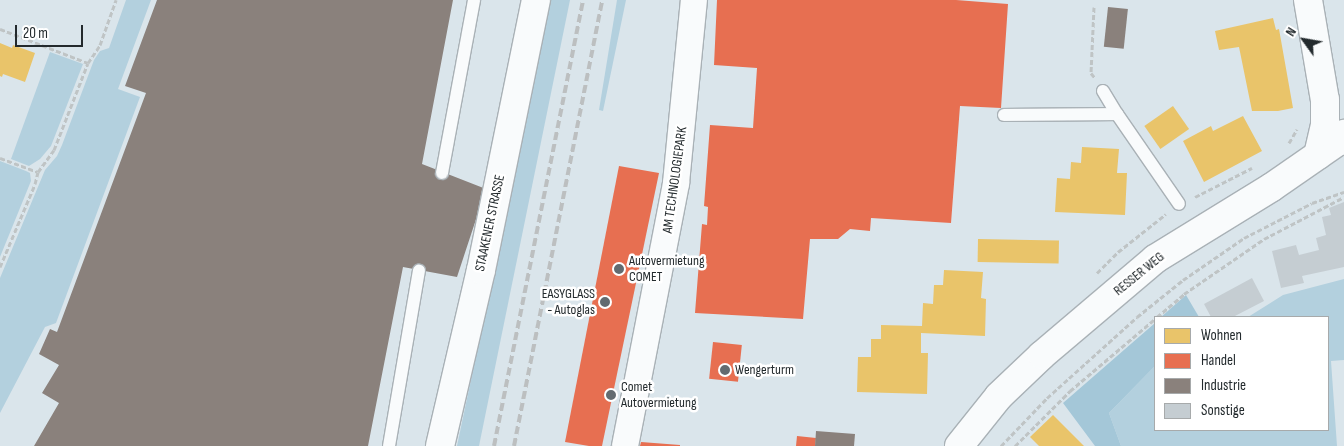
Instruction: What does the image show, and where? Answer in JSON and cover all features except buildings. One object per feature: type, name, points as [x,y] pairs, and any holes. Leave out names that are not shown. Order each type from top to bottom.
[{"type":"main road","name":"STAAKENER STRASSE","points":[[440,446],[481,270],[536,0]]},
{"type":"main road","points":[[1308,0],[1325,100],[1326,125],[1318,155]]},
{"type":"main road","name":"RESSER WEG","points":[[959,446],[999,396],[1042,355],[1155,259],[1272,187],[1344,134]]},
{"type":"street","name":"AM TECHNOLOGIEPARK","points":[[625,446],[676,183],[694,0]]},
{"type":"lane","points":[[442,173],[474,0]]},
{"type":"lane","points":[[1103,91],[1180,204]]},
{"type":"lane","points":[[1004,115],[1117,114]]},
{"type":"lane","points":[[389,446],[419,270]]},
{"type":"path","points":[[0,267],[35,184],[38,172],[54,150],[88,62],[100,45],[116,0]]},
{"type":"path","points":[[1094,7],[1092,73],[1103,91]]},
{"type":"path","points":[[0,29],[88,62]]},
{"type":"path","points":[[0,158],[38,172]]},
{"type":"path","points":[[1001,446],[1047,398],[1136,317],[1183,280],[1244,238],[1312,203],[1344,192]]},
{"type":"path","points":[[1158,316],[1184,294],[1264,239],[1344,197]]},
{"type":"path","points":[[1015,446],[1070,391],[1154,320]]},
{"type":"shaded area","points":[[126,0],[151,0],[118,89],[140,97],[56,323],[45,327],[0,413],[0,278],[45,170],[57,156],[62,145],[94,60],[100,51],[109,48]]},
{"type":"shaded area","points":[[551,0],[570,0],[479,446],[457,446]]},
{"type":"shaded area","points":[[617,0],[626,0],[603,111],[599,110]]},
{"type":"shaded area","points":[[50,52],[83,64],[51,146],[40,159],[29,166],[11,159]]},
{"type":"shaded area","points":[[0,161],[30,173],[31,181],[0,257]]},
{"type":"shaded area","points":[[1344,279],[1344,360],[1331,361],[1337,446],[1121,446],[1109,413],[1154,367],[1154,431],[1329,431],[1329,316],[1250,316],[1283,295]]},
{"type":"shaded area","points":[[1186,295],[1198,316],[1162,316]]},
{"type":"shaded area","points":[[1154,324],[1154,367],[1109,413],[1121,446],[1095,446],[1063,403]]},
{"type":"railway","points":[[494,446],[583,0]]},
{"type":"railway","points":[[514,446],[602,0]]},
{"type":"place","name":"Autovermietung COMET","points":[[619,269]]},
{"type":"place","name":"EASYGLASS - Autoglas","points":[[605,302]]},
{"type":"place","name":"Wengerturm","points":[[725,370]]},
{"type":"place","name":"Comet Autovermietung","points":[[611,395]]}]
